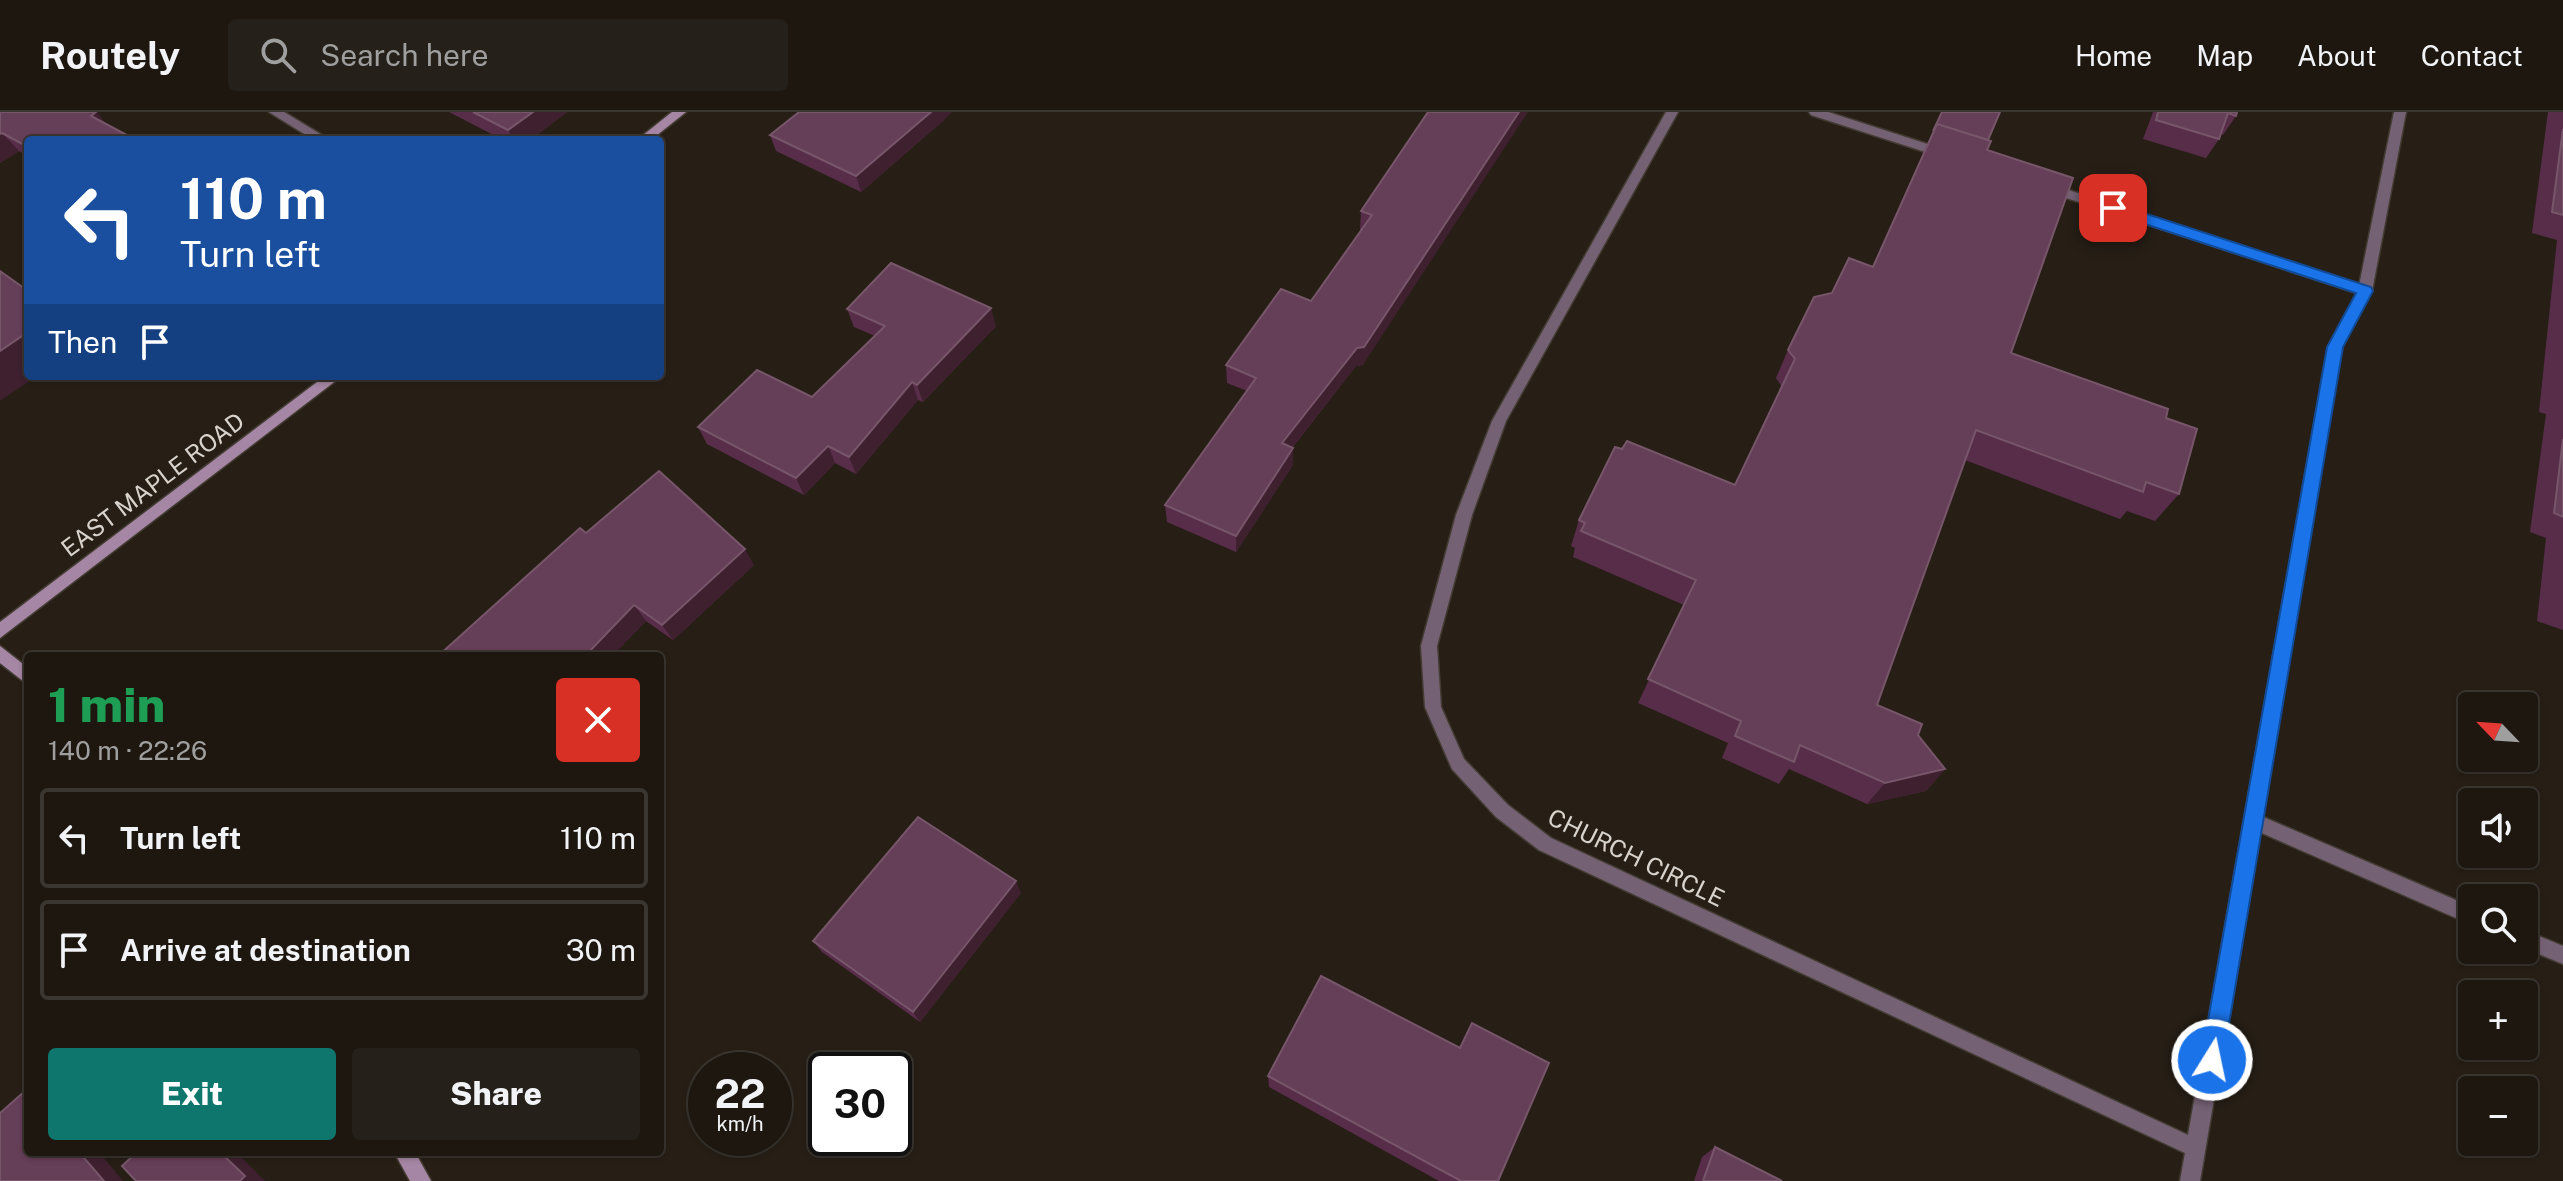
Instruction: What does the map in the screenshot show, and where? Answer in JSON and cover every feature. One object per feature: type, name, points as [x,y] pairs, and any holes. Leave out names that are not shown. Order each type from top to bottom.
[{"type":"main road","points":[[648,136],[680,112]]},
{"type":"main road","name":"EAST MAPLE ROAD","points":[[0,631],[330,380]]},
{"type":"main road","points":[[0,653],[24,674]]},
{"type":"main road","points":[[406,1156],[421,1181]]},
{"type":"street","points":[[275,112],[317,136]]},
{"type":"street","name":"CHURCH CIRCLE","points":[[1672,112],[1499,421],[1464,515],[1429,646],[1433,707],[1458,764],[1502,811],[1545,844],[2197,1149]]},
{"type":"street","points":[[1815,112],[1962,160]]},
{"type":"street","points":[[2190,1181],[2335,347],[2365,291],[2400,112]]},
{"type":"street","points":[[2037,184],[2365,291]]},
{"type":"street","points":[[2254,821],[2458,910]]},
{"type":"street","points":[[2538,945],[2563,955]]},
{"type":"building","points":[[0,112],[96,112],[91,116],[128,136],[24,136],[24,145],[0,134]]},
{"type":"building","points":[[473,112],[533,112],[508,130]]},
{"type":"building","points":[[799,112],[931,112],[856,176],[770,135]]},
{"type":"building","points":[[1428,112],[1519,112],[1364,347],[1357,348],[1282,443],[1293,448],[1236,536],[1165,505],[1256,378],[1226,365],[1281,289],[1311,301],[1372,215],[1361,211]]},
{"type":"building","points":[[1942,112],[2000,112],[1988,140],[1937,124],[1933,131]]},
{"type":"building","points":[[2158,112],[2237,112],[2236,116],[2228,113],[2219,139],[2156,120]]},
{"type":"building","points":[[1937,124],[1991,141],[1987,150],[2073,178],[2011,353],[2168,409],[2166,418],[2197,429],[2179,494],[2146,482],[2143,492],[1976,430],[1877,705],[1922,724],[1918,735],[1945,769],[1885,783],[1800,745],[1794,762],[1735,736],[1741,721],[1648,679],[1696,580],[1581,531],[1585,523],[1579,520],[1615,447],[1622,449],[1627,441],[1735,485],[1795,359],[1788,350],[1814,297],[1832,293],[1849,258],[1873,267]]},
{"type":"building","points":[[2563,129],[2563,215],[2552,212]]},
{"type":"building","points":[[891,263],[991,308],[917,385],[912,382],[849,457],[828,446],[796,478],[698,427],[757,370],[812,397],[885,326],[847,309]]},
{"type":"building","points":[[0,271],[24,288],[24,335],[0,351]]},
{"type":"building","points":[[2563,439],[2563,517],[2554,513]]},
{"type":"building","points":[[659,471],[745,549],[662,625],[634,605],[589,652],[442,652],[580,528],[586,533]]},
{"type":"building","points":[[918,817],[1016,881],[913,1012],[813,941]]},
{"type":"building","points":[[1321,976],[1460,1048],[1472,1023],[1549,1063],[1498,1181],[1461,1181],[1268,1076]]},
{"type":"building","points":[[24,1092],[24,1156],[82,1156],[104,1181],[0,1181],[0,1113]]},
{"type":"building","points":[[1715,1147],[1782,1181],[1703,1181]]},
{"type":"building","points":[[133,1156],[224,1156],[245,1176],[240,1181],[136,1181],[122,1166]]},
{"type":"route","points":[[2113,208],[2365,291],[2335,347],[2212,1060]]}]
